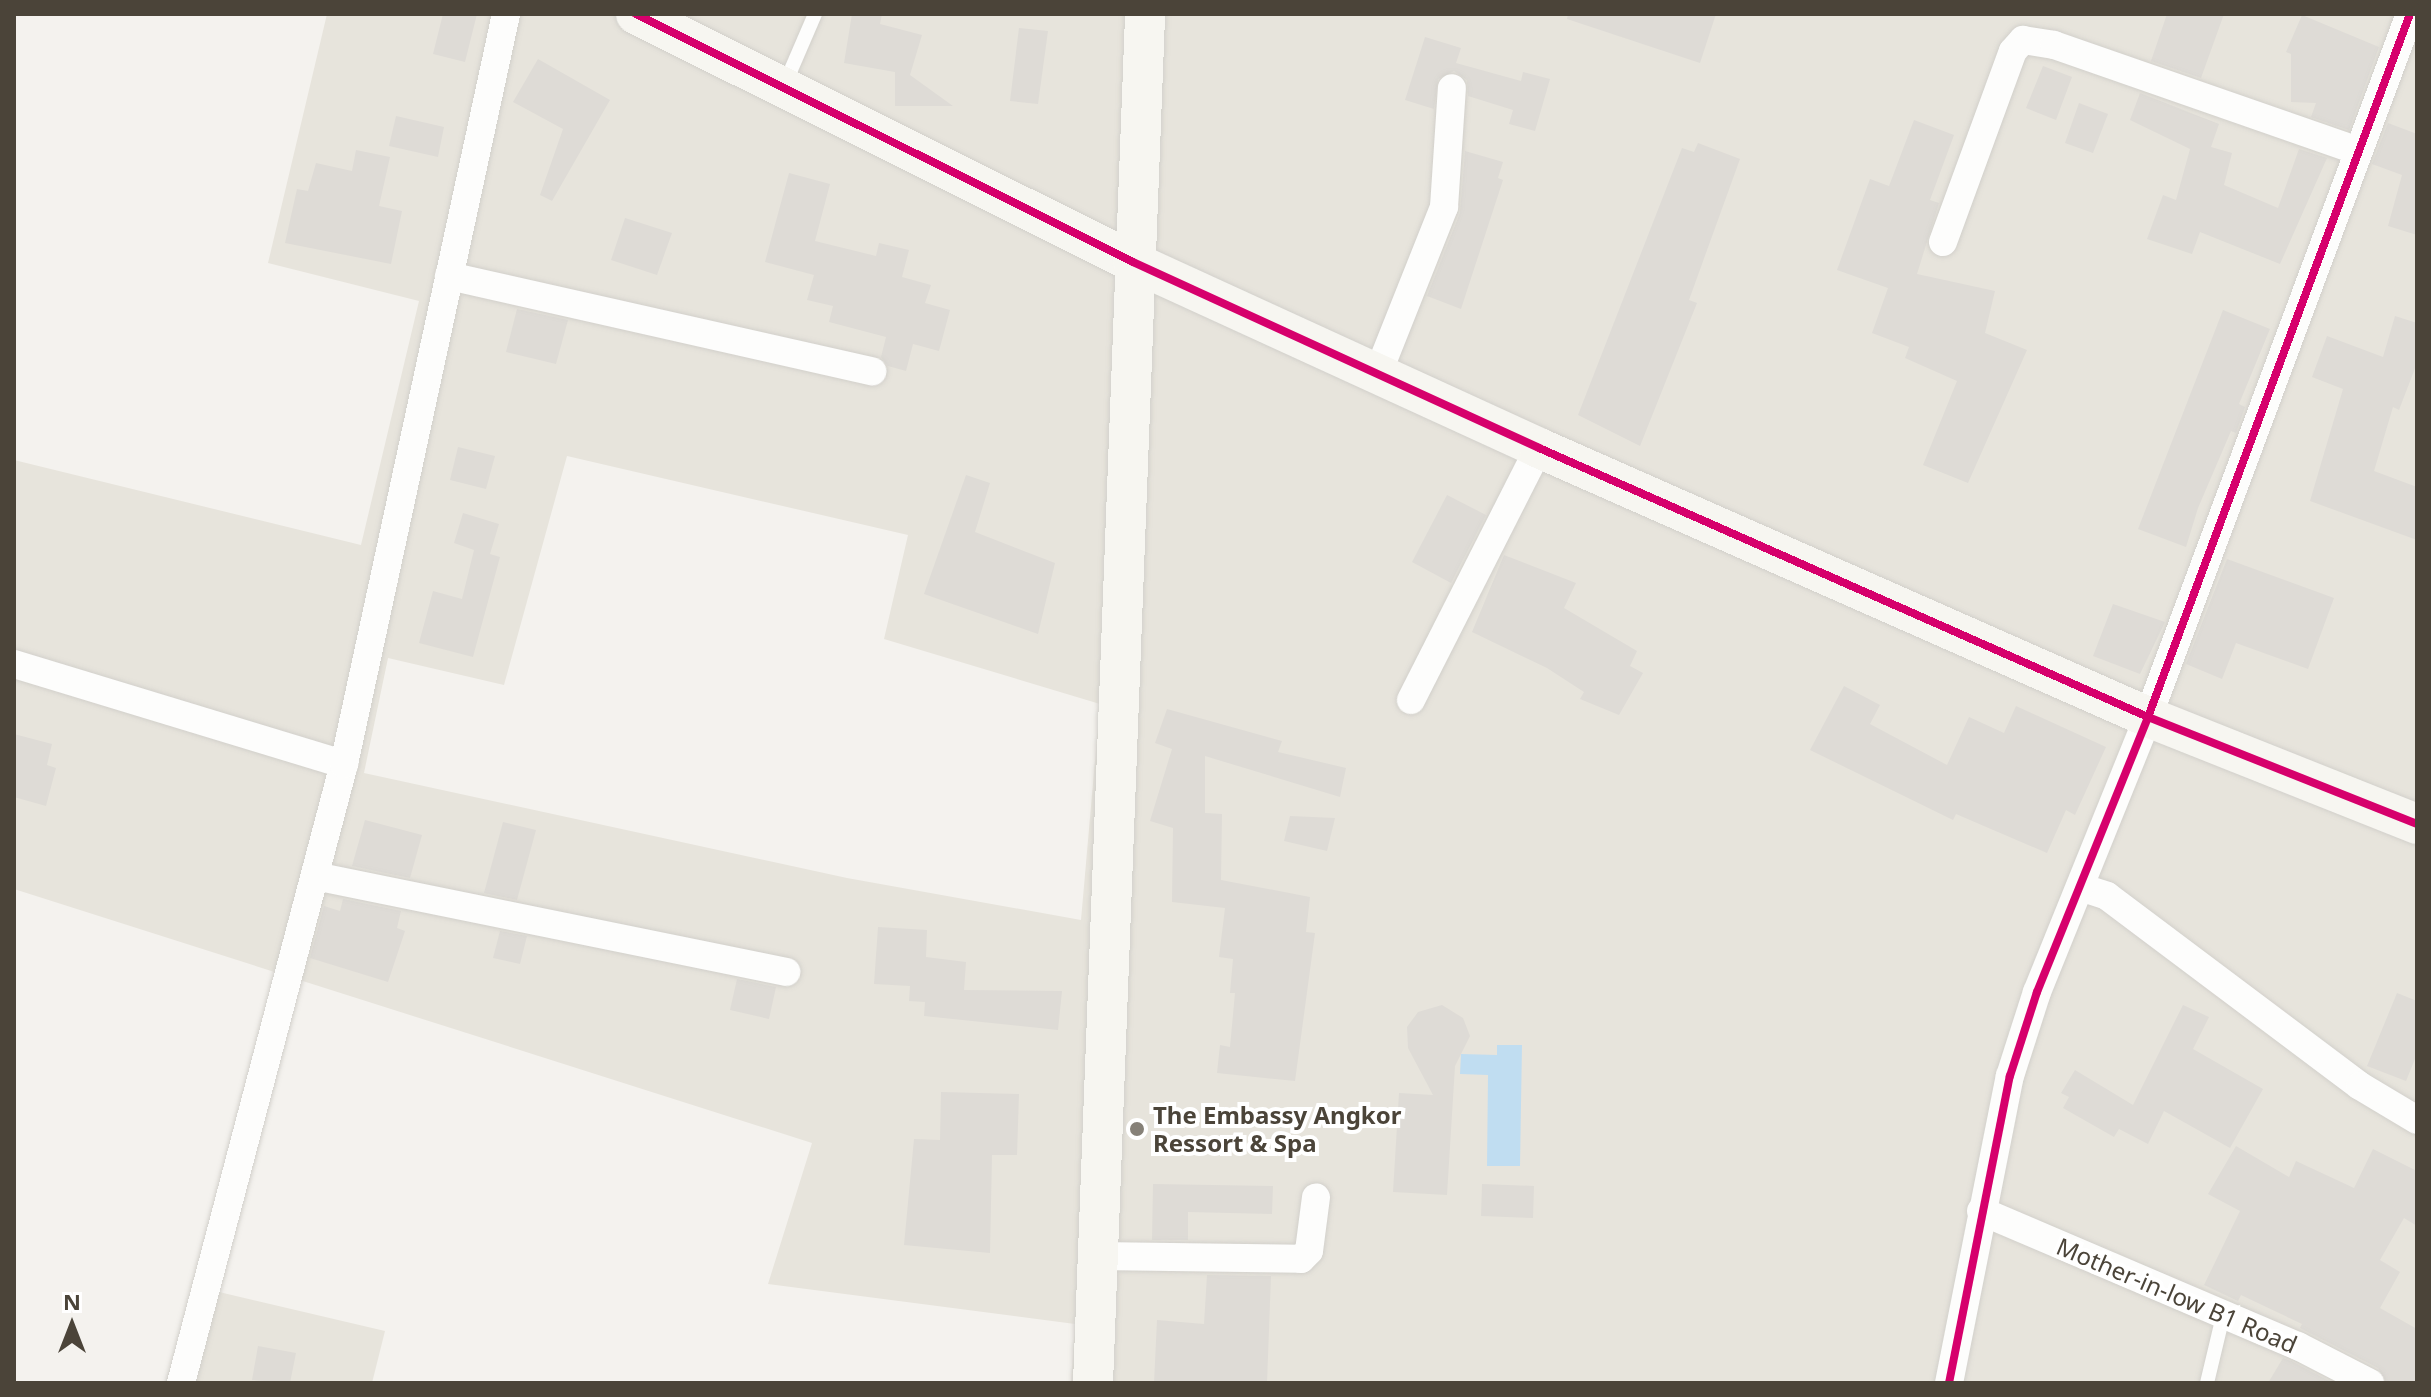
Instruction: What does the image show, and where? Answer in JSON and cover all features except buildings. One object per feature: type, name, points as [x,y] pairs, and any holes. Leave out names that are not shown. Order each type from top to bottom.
[{"type":"street","points":[[181,1383],[344,764],[506,14]]},
{"type":"street","points":[[636,14],[782,90],[1133,262],[1539,448],[2148,717],[2417,824]]},
{"type":"street","points":[[1093,1383],[1133,262],[1145,14]]},
{"type":"street","points":[[1949,1383],[2010,1076],[2080,887],[2148,717],[2410,14]]},
{"type":"street","points":[[1943,242],[2013,51],[2023,40],[2054,45],[2358,151]]},
{"type":"street","points":[[1378,373],[1444,207],[1452,88]]},
{"type":"street","points":[[449,276],[872,371]]},
{"type":"street","points":[[1411,700],[1539,448]]},
{"type":"street","points":[[14,664],[344,764]]},
{"type":"street","points":[[315,876],[786,972]]},
{"type":"street","points":[[2080,887],[2107,896],[2360,1086],[2417,1120]]},
{"type":"street","points":[[1097,1256],[1301,1259],[1309,1251],[1316,1197]]},
{"type":"street","name":"Mother-in-low B1 Road","points":[[1981,1211],[2370,1383]]},
{"type":"lane","points":[[782,90],[815,14]]},
{"type":"lane","points":[[2207,1383],[2223,1316]]},
{"type":"shaded area","points":[[327,14],[2417,14],[2417,1383],[1071,1383],[1075,1324],[768,1284],[812,1143],[14,889],[14,460],[361,545],[419,301],[268,263]],"holes":[[[567,456],[908,535],[884,639],[1100,704],[1081,920],[847,878],[364,773],[388,658],[504,685]]]},
{"type":"shaded area","points":[[198,1287],[385,1331],[372,1383],[165,1383]]},
{"type":"water","points":[[1497,1045],[1522,1045],[1520,1166],[1487,1166],[1488,1075],[1460,1074],[1461,1054],[1497,1055]]},
{"type":"cycle path","points":[[636,14],[1133,262],[1539,448],[2148,717],[2417,824]]},
{"type":"cycle path","points":[[1949,1383],[2010,1076],[2037,992],[2148,717],[2410,14]]},
{"type":"place","name":"The Embassy Angkor Ressort & Spa","points":[[1137,1129]]}]
